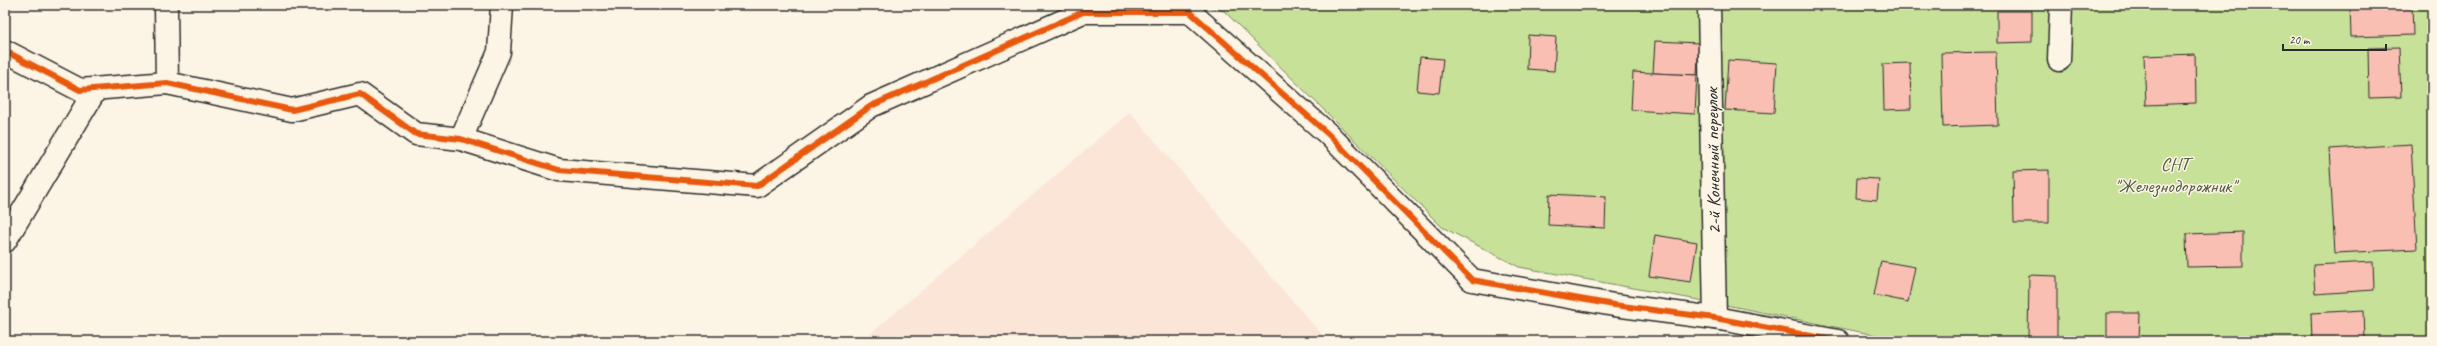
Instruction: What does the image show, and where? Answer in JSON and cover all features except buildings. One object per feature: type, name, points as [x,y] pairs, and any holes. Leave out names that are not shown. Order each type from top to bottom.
[{"type":"street","points":[[166,5],[167,83]]},
{"type":"street","points":[[462,139],[499,52],[502,5]]},
{"type":"street","name":"2-й Конечный переулок","points":[[1709,5],[1715,318]]},
{"type":"street","points":[[2059,60],[2061,5]]},
{"type":"street","points":[[5,51],[80,90],[167,83],[292,110],[360,94],[416,134],[462,139],[559,170],[757,186],[871,106],[1083,12],[1190,12],[1328,134],[1472,280],[1614,305],[1715,318],[1838,341]]},
{"type":"street","points":[[5,242],[96,89]]},
{"type":"shaded area","points":[[1130,112],[1327,341],[862,341]]},
{"type":"green space","name":"СНТ \"Железнодорожник\"","points":[[1198,5],[2432,5],[2432,341],[1905,341],[1731,306],[1519,267],[1442,227],[1224,11]]},
{"type":"cycle path","points":[[5,51],[80,90],[167,83],[292,110],[360,94],[416,134],[461,139],[559,170],[757,186],[871,106],[1083,12],[1190,12],[1328,134],[1472,280],[1614,305],[1715,318],[1838,341]]}]
